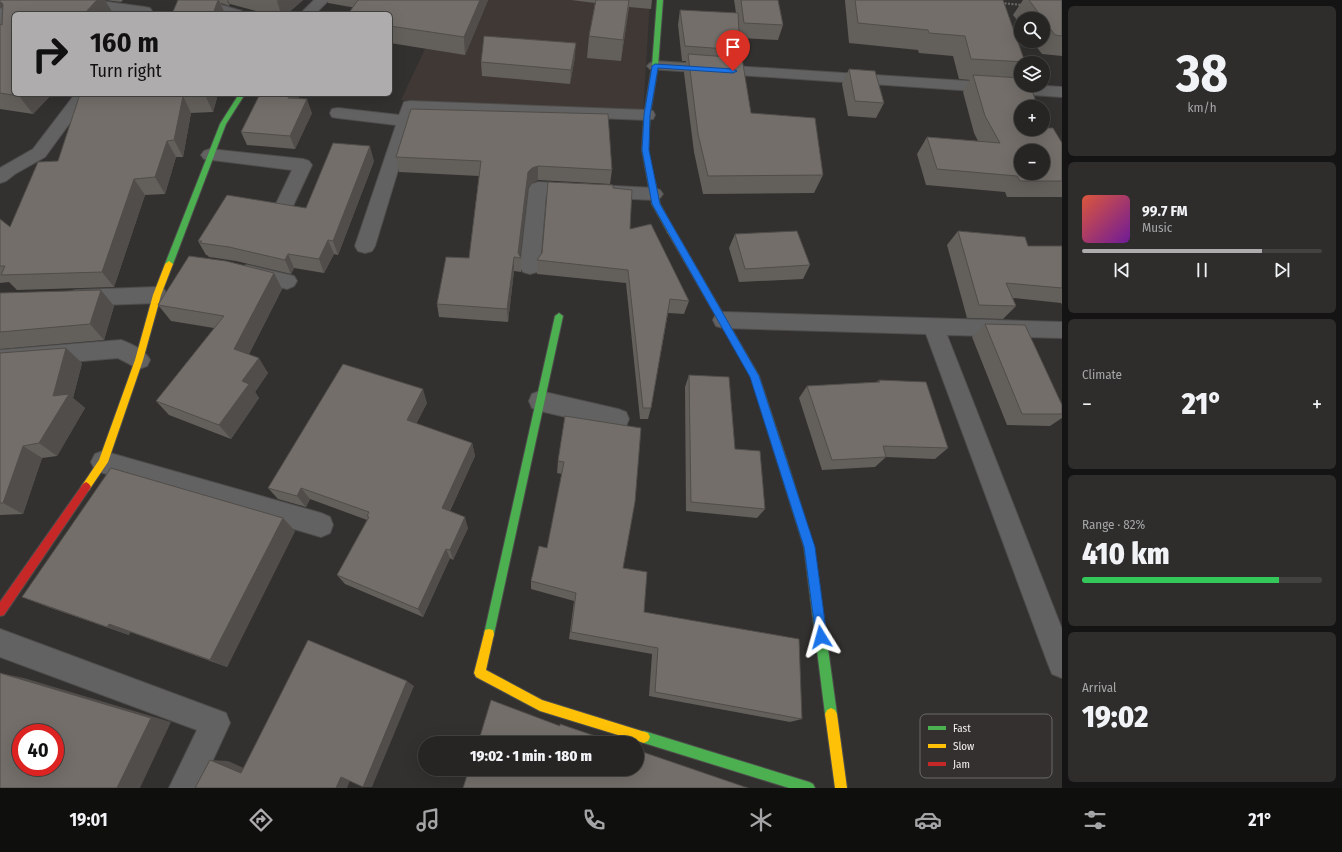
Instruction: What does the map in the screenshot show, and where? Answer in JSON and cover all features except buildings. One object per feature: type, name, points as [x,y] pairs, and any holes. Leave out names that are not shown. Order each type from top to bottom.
[{"type":"street","points":[[7,30],[11,0]]},
{"type":"street","points":[[62,0],[147,8]]},
{"type":"street","points":[[190,0],[230,12]]},
{"type":"street","points":[[309,12],[322,0]]},
{"type":"street","points":[[660,0],[655,66],[647,115],[646,150],[656,204],[755,376],[810,547],[841,788]]},
{"type":"street","points":[[655,66],[1062,92]]},
{"type":"street","points":[[0,177],[9,170],[39,153],[82,96]]},
{"type":"street","points":[[0,611],[103,462],[139,360],[157,295],[178,262],[210,156],[222,124],[241,96]]},
{"type":"street","points":[[365,246],[410,106],[647,115]]},
{"type":"street","points":[[338,113],[405,121]]},
{"type":"street","points":[[210,156],[303,165],[284,206]]},
{"type":"street","points":[[530,266],[538,188],[654,194]]},
{"type":"street","points":[[228,268],[287,281]]},
{"type":"street","points":[[56,298],[157,295]]},
{"type":"street","points":[[559,316],[480,673],[540,705],[809,788]]},
{"type":"street","points":[[723,320],[1062,330]]},
{"type":"street","points":[[933,326],[1062,664]]},
{"type":"street","points":[[0,360],[121,349],[139,360]]},
{"type":"street","points":[[540,401],[618,419]]},
{"type":"street","points":[[103,462],[321,525]]},
{"type":"street","points":[[0,643],[216,723],[184,788]]},
{"type":"path","points":[[999,3],[1022,5]]},
{"type":"shaded area","points":[[448,0],[650,0],[643,112],[401,100]]},
{"type":"traffic: fast","points":[[660,0],[655,66],[647,115],[645,150],[656,204],[671,231]]},
{"type":"traffic: fast","points":[[169,264],[223,124],[241,96]]},
{"type":"traffic: fast","points":[[489,634],[559,316]]},
{"type":"traffic: fast","points":[[782,461],[809,547],[831,714]]},
{"type":"traffic: fast","points":[[644,737],[809,788]]},
{"type":"traffic: slow","points":[[671,231],[755,376],[782,461]]},
{"type":"traffic: slow","points":[[86,487],[103,462],[139,360],[157,295],[169,264]]},
{"type":"traffic: slow","points":[[489,634],[480,673],[540,705],[641,736]]},
{"type":"traffic: slow","points":[[831,714],[841,788]]},
{"type":"traffic: jam","points":[[0,611],[86,487]]},
{"type":"route","points":[[733,71],[655,66],[647,115],[646,150],[656,204],[755,376],[810,547],[821,637]]}]
